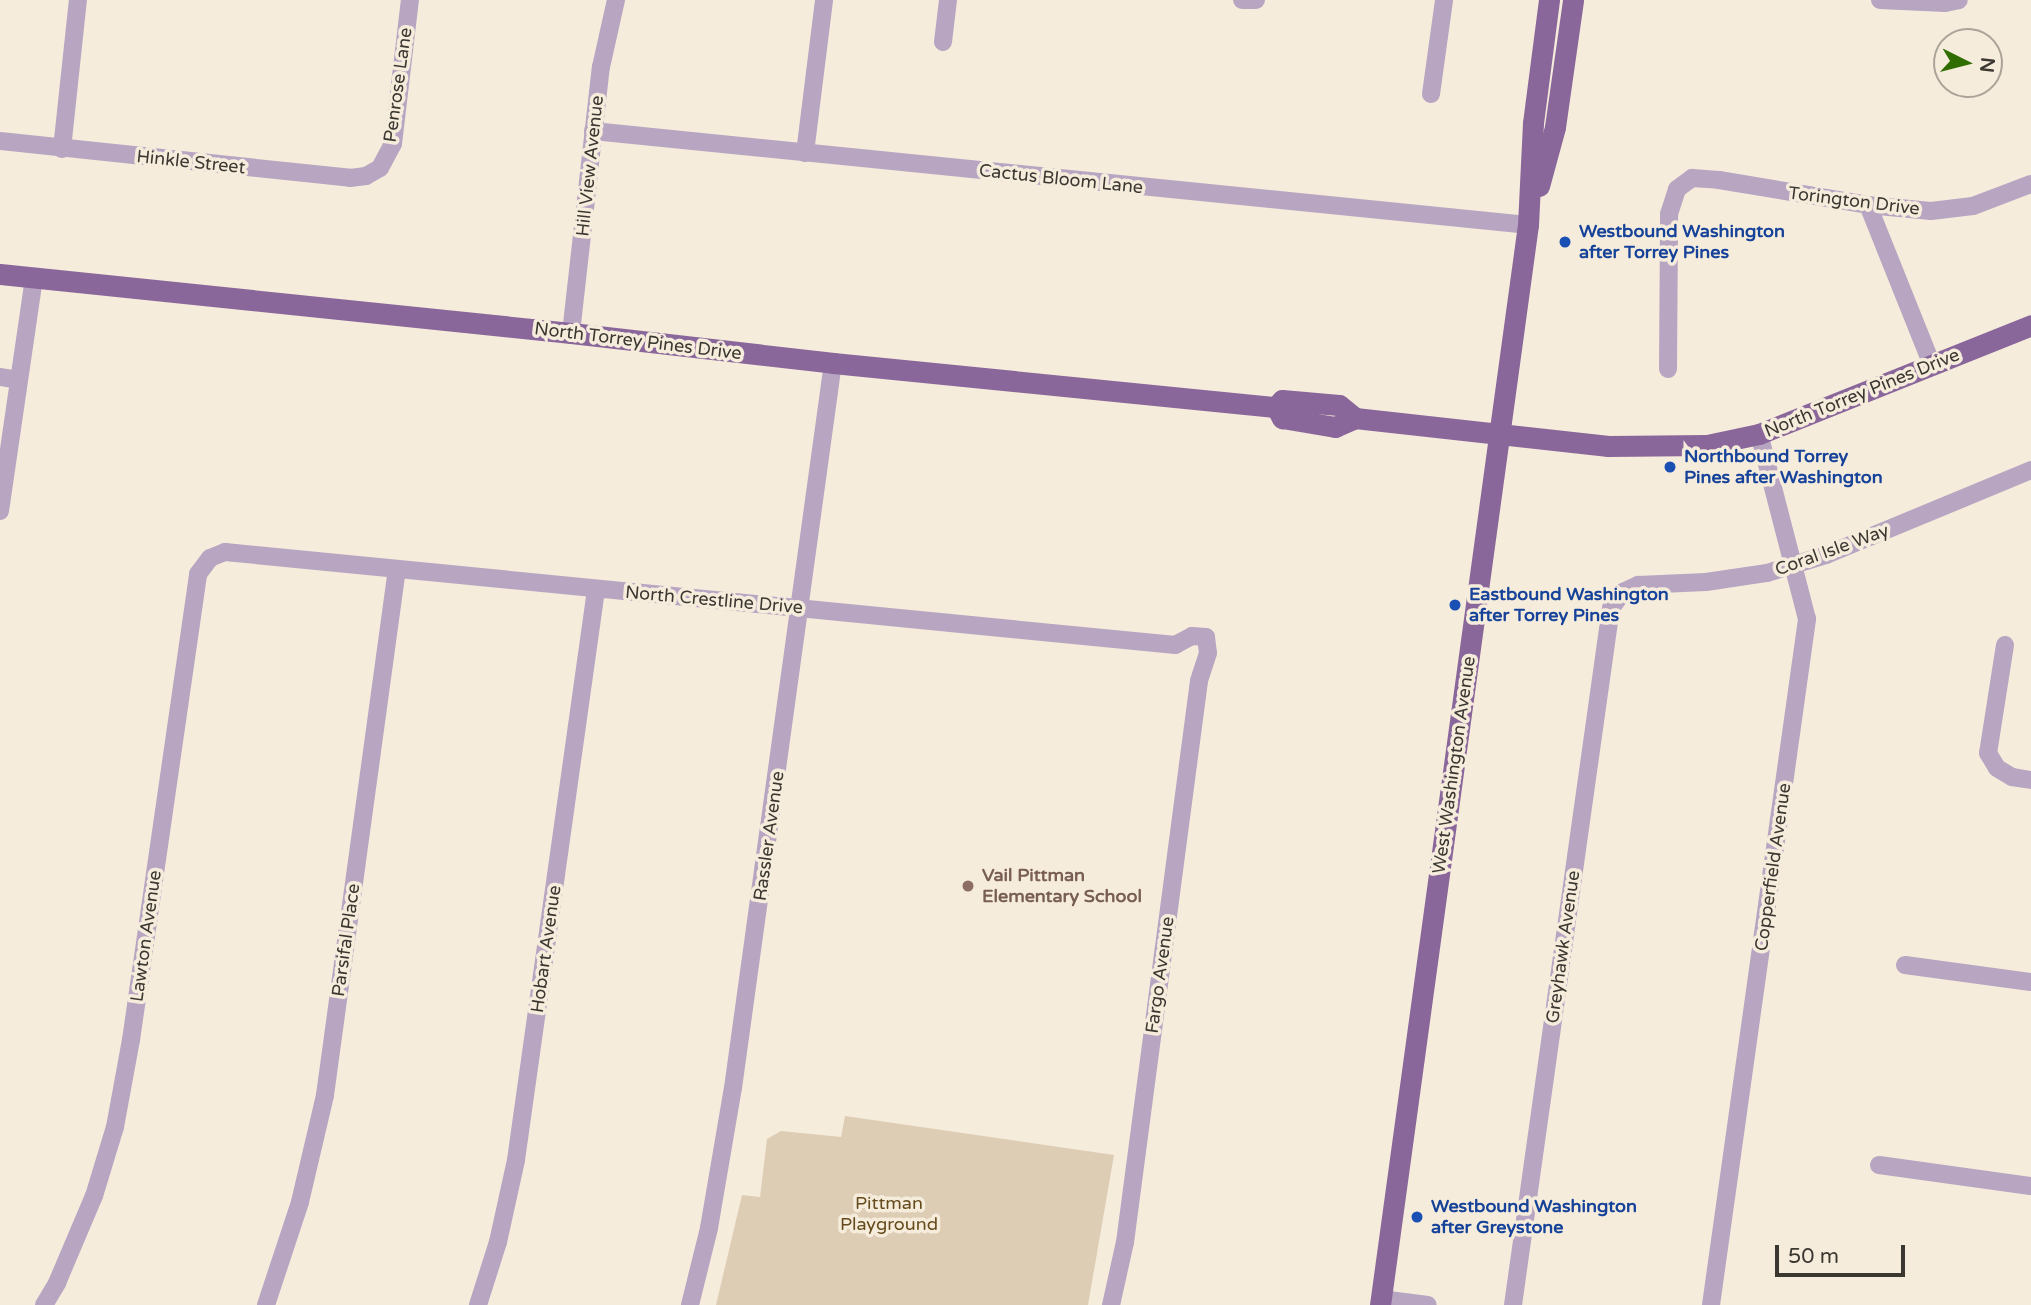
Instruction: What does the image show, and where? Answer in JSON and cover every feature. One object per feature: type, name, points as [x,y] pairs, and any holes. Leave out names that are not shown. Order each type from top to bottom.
[{"type":"main road","name":"West Washington Avenue","points":[[1380,1302],[1528,226],[1532,123],[1549,0]]},
{"type":"main road","name":"West Washington Avenue","points":[[1528,226],[1555,127],[1573,0]]},
{"type":"main road","name":"North Torrey Pines Drive","points":[[0,274],[833,363],[1276,407],[1282,400],[1339,405],[1355,418],[1651,447],[1707,445],[1759,434],[2031,325]]},
{"type":"street","points":[[62,149],[78,0]]},
{"type":"street","name":"Penrose Lane","points":[[380,168],[393,144],[410,0]]},
{"type":"street","name":"Hill View Avenue","points":[[571,333],[601,68],[616,0]]},
{"type":"street","points":[[805,153],[824,0]]},
{"type":"street","points":[[943,42],[948,0]]},
{"type":"street","points":[[1242,0],[1256,0]]},
{"type":"street","points":[[1431,94],[1444,0]]},
{"type":"street","points":[[1880,0],[1959,0]]},
{"type":"street","name":"Cactus Bloom Lane","points":[[593,131],[1528,226]]},
{"type":"street","name":"Hinkle Street","points":[[0,141],[350,178],[366,176],[380,168]]},
{"type":"street","name":"Torington Drive","points":[[1668,369],[1669,214],[1677,189],[1692,178],[1868,205],[1955,210],[2031,184]]},
{"type":"street","points":[[1868,205],[1932,365]]},
{"type":"street","points":[[0,511],[12,390],[34,278]]},
{"type":"street","name":"Rassler Avenue","points":[[690,1305],[724,1153],[833,363]]},
{"type":"street","points":[[0,377],[12,390]]},
{"type":"street","name":"Copperfield Avenue","points":[[1711,1305],[1807,619],[1759,434]]},
{"type":"street","name":"Coral Isle Way","points":[[1623,593],[1638,585],[1706,582],[1767,573],[1794,565],[1826,555],[2031,470]]},
{"type":"street","name":"North Crestline Drive","points":[[210,558],[225,552],[1175,645],[1199,634],[1206,637],[1209,645]]},
{"type":"street","name":"Lawton Avenue","points":[[44,1305],[57,1283],[94,1196],[114,1127],[131,1040],[198,574],[210,558]]},
{"type":"street","name":"Parsifal Place","points":[[266,1305],[300,1202],[324,1094],[397,569]]},
{"type":"street","name":"Hobart Avenue","points":[[478,1305],[498,1242],[516,1160],[596,590]]},
{"type":"street","name":"Greyhawk Avenue","points":[[1513,1305],[1611,608],[1623,593]]},
{"type":"street","name":"Fargo Avenue","points":[[1111,1305],[1125,1242],[1199,681],[1207,661],[1209,645]]},
{"type":"street","points":[[2005,645],[1988,753],[1997,768],[2012,777],[2031,780]]},
{"type":"street","points":[[1905,965],[2031,982]]},
{"type":"street","points":[[1879,1165],[2031,1186]]},
{"type":"street","points":[[1380,1302],[1428,1305]]},
{"type":"green space","name":"Pittman Playground","points":[[845,1116],[1114,1155],[1088,1305],[716,1305],[742,1195],[760,1197],[767,1139],[781,1131],[841,1137]]},
{"type":"place","name":"Westbound Washington after Torrey Pines","points":[[1565,242]]},
{"type":"place","name":"Northbound Torrey Pines after Washington","points":[[1670,467]]},
{"type":"place","name":"Eastbound Washington after Torrey Pines","points":[[1455,605]]},
{"type":"place","name":"Vail Pittman Elementary School","points":[[968,886]]},
{"type":"place","name":"Westbound Washington after Greystone","points":[[1417,1217]]}]
